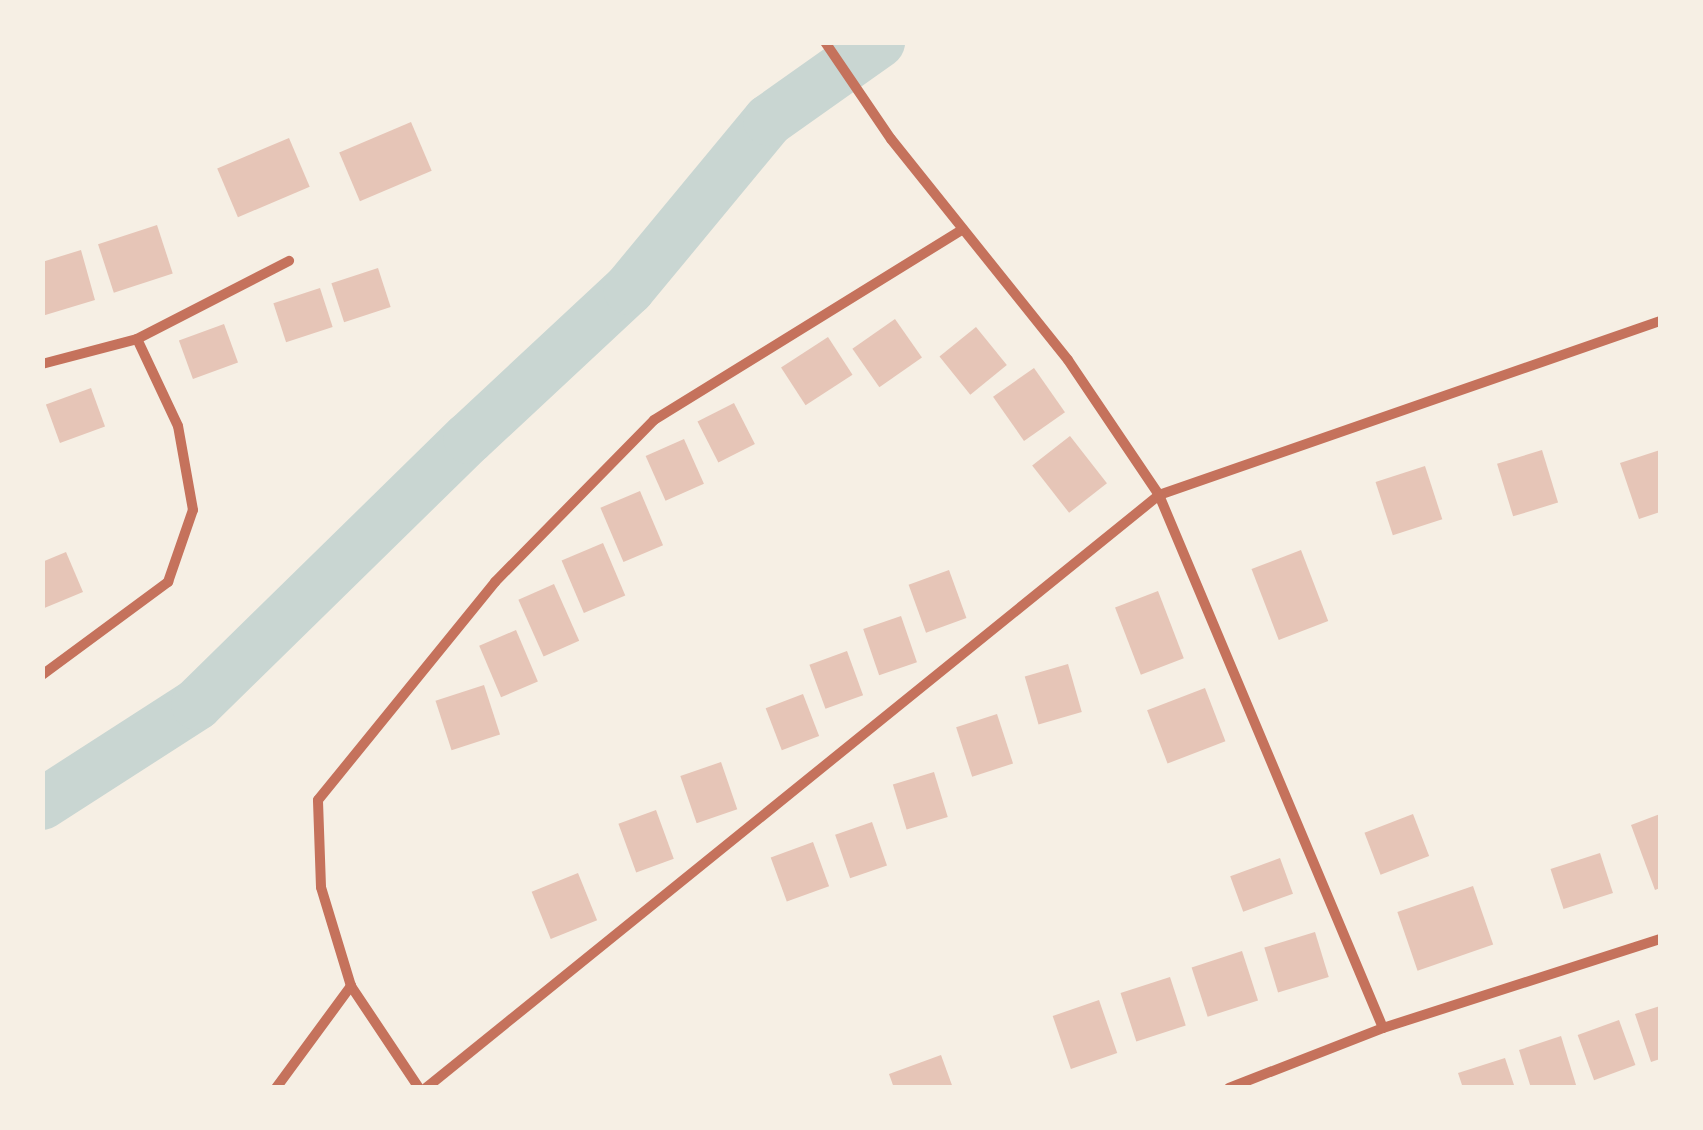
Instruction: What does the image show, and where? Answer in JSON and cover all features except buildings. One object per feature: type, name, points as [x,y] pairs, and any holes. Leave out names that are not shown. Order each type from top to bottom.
[{"type":"street","points":[[825,42],[892,139],[1068,360],[1159,494],[1383,1028]]},
{"type":"street","points":[[963,229],[654,420],[495,582],[318,800],[322,887],[351,986],[422,1088],[1159,494],[1660,321]]},
{"type":"street","points":[[42,364],[137,339],[289,261]]},
{"type":"street","points":[[42,675],[168,582],[193,510],[178,426],[137,339]]},
{"type":"street","points":[[1229,1088],[1383,1028],[1660,939]]},
{"type":"street","points":[[276,1088],[351,986]]},
{"type":"waterway","points":[[42,804],[197,704],[469,438],[629,289],[769,120],[879,42]]}]
